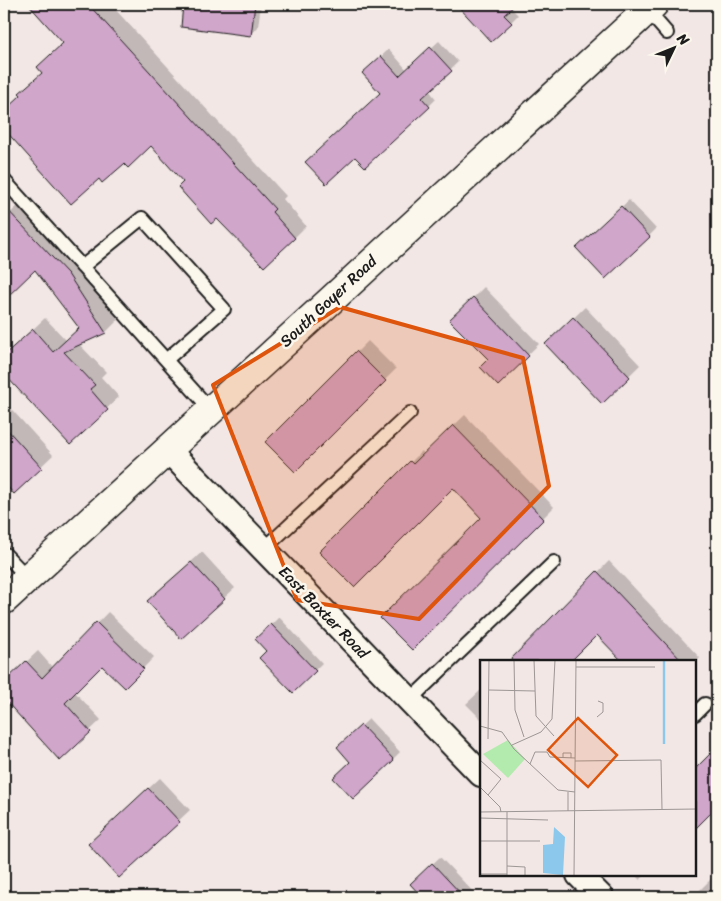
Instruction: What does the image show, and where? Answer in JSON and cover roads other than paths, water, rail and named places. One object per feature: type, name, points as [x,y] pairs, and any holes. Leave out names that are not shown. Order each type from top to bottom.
[{"type":"street","name":"South Goyer Road","points":[[4,600],[356,274],[651,7]]},
{"type":"street","name":"East Baxter Road","points":[[168,450],[480,773]]},
{"type":"street","points":[[580,876],[601,897]]},
{"type":"lane","points":[[651,7],[667,33]]},
{"type":"lane","points":[[4,180],[211,410]]},
{"type":"lane","points":[[82,268],[142,218],[224,308],[166,360]]},
{"type":"lane","points":[[264,549],[410,413]]},
{"type":"lane","points":[[4,552],[28,578]]},
{"type":"lane","points":[[410,700],[554,562]]},
{"type":"lane","points":[[696,713],[705,704]]}]
